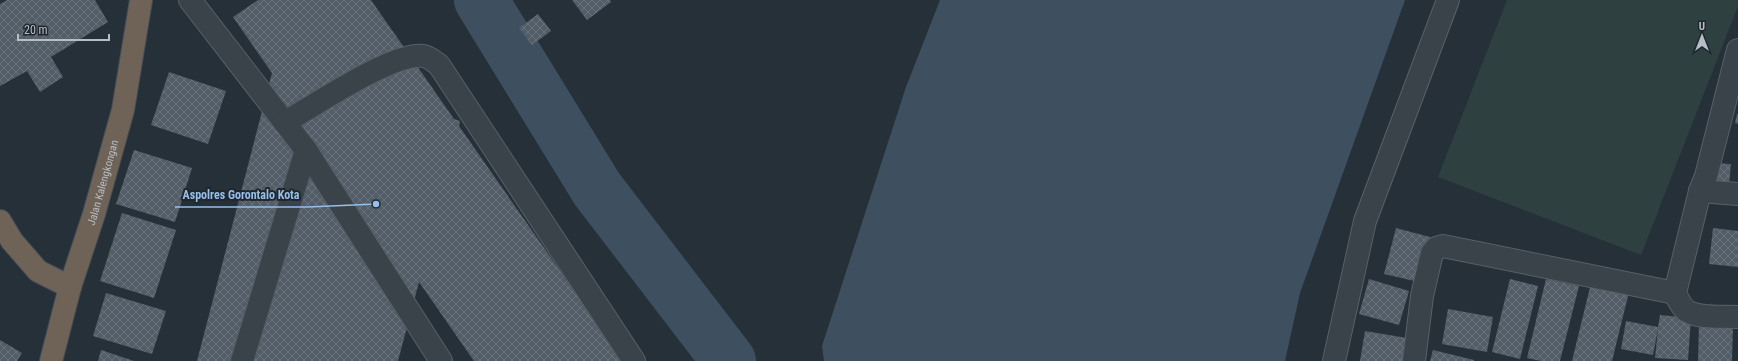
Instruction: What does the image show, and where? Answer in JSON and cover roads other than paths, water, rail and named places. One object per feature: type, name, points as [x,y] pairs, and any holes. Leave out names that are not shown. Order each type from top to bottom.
[{"type":"highway","name":"Jalan Kalengkongan","points":[[51,361],[70,287],[94,214],[122,110],[141,0]]},
{"type":"highway","points":[[0,221],[12,241],[38,271],[70,287]]},
{"type":"street","points":[[190,0],[306,150],[441,361]]},
{"type":"street","points":[[1334,361],[1365,221],[1448,0]]},
{"type":"street","points":[[1738,50],[1706,176],[1700,191],[1675,293],[1687,311],[1699,315],[1738,317]]},
{"type":"street","points":[[285,122],[385,64],[409,56],[425,56],[439,65],[634,361]]},
{"type":"street","points":[[242,361],[306,150]]},
{"type":"street","points":[[1700,191],[1738,194]]},
{"type":"street","points":[[1414,361],[1422,296],[1432,253],[1436,248],[1443,246],[1675,293]]},
{"type":"water","points":[[940,0],[1405,0],[1300,293],[1285,361],[824,361],[822,346],[906,87]]},
{"type":"waterway","points":[[481,0],[597,189],[729,361]]},
{"type":"place","name":"Aspolres Gorontalo Kota","points":[[376,204]]}]
